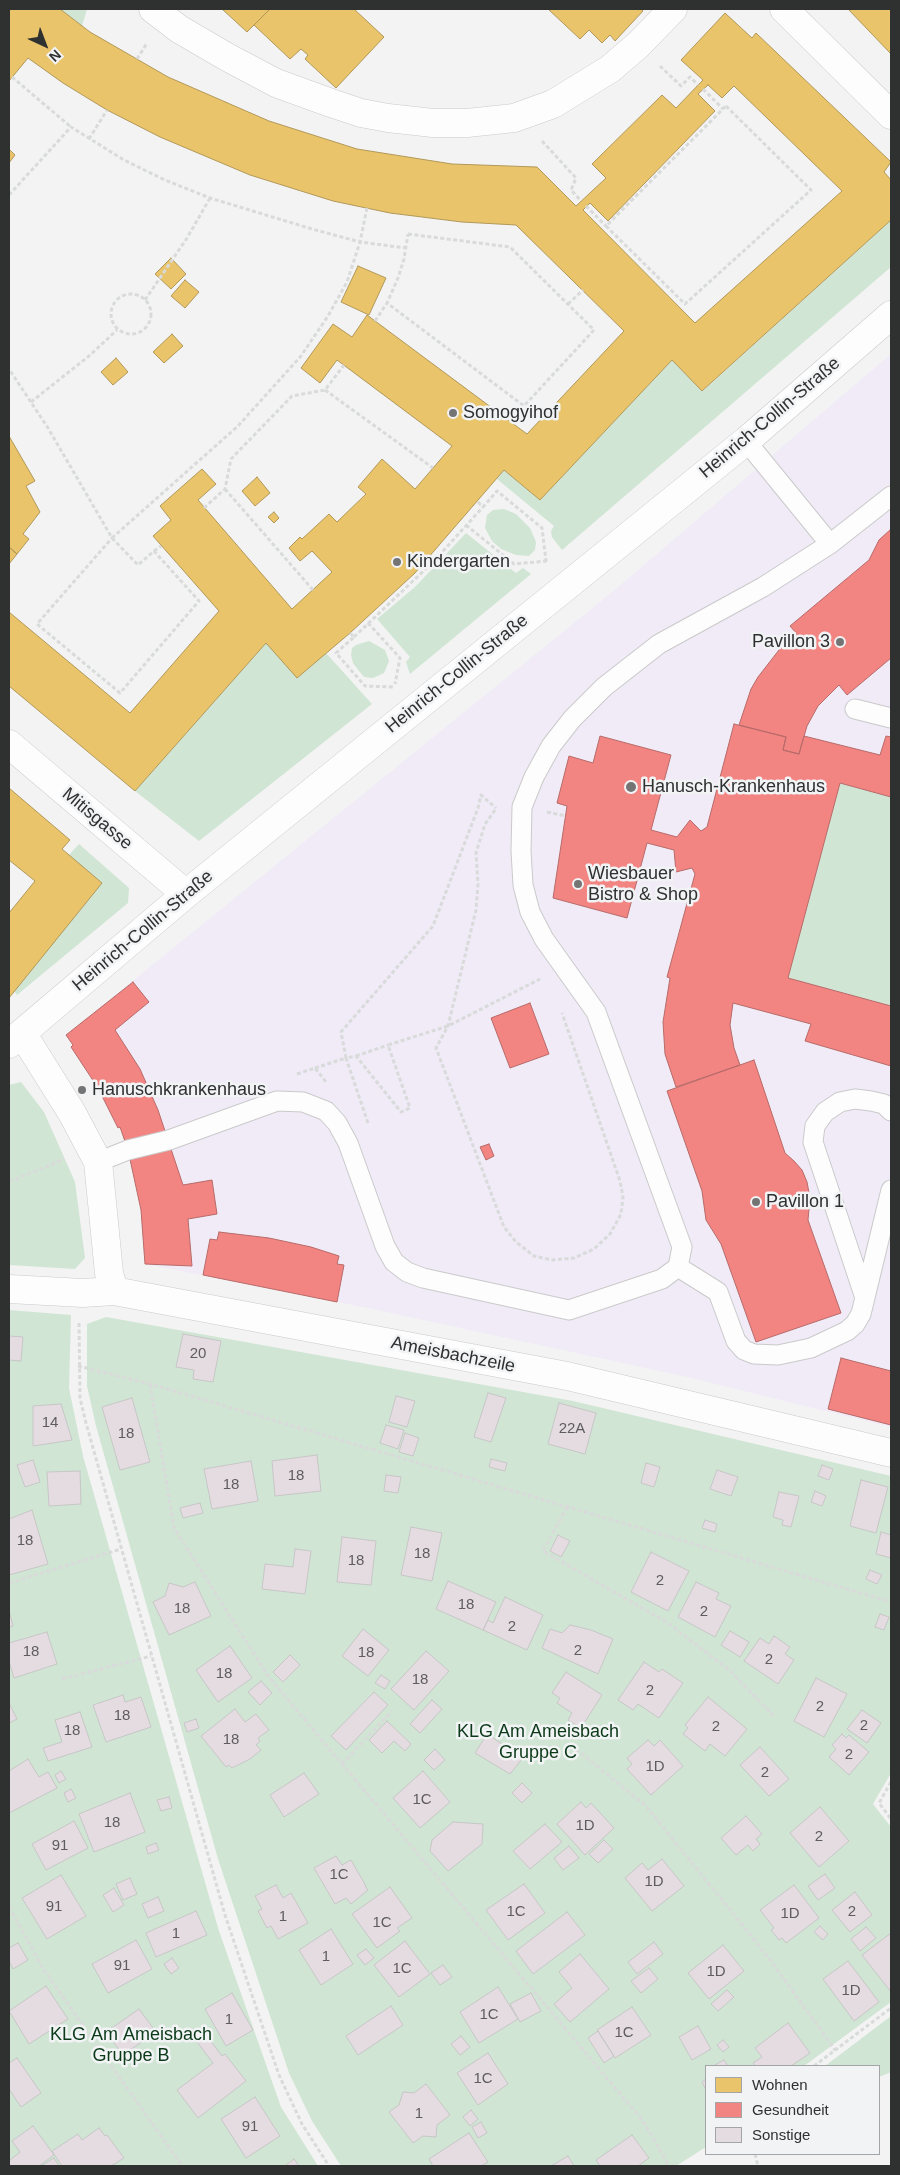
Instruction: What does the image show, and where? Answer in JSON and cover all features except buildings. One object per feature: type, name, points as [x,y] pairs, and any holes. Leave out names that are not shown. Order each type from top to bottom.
[{"type":"street","points":[[153,9],[179,29],[276,83],[361,113],[432,123],[467,123],[519,117],[553,104],[610,69],[638,45],[674,9]]},
{"type":"street","points":[[784,9],[891,115]]},
{"type":"street","name":"Heinrich-Collin-Straße","points":[[114,1291],[109,1273],[98,1162],[72,1113],[15,1039],[186,894],[746,441],[891,315]]},
{"type":"street","name":"Mitisgasse","points":[[9,744],[186,894]]},
{"type":"street","name":"Ameisbachzeile","points":[[9,1289],[83,1293],[114,1291],[566,1376],[891,1453]]},
{"type":"lane","points":[[746,441],[830,544]]},
{"type":"lane","points":[[98,1162],[128,1150],[169,1140],[277,1101],[303,1102],[326,1111],[337,1123],[348,1143],[385,1246],[394,1262],[407,1272],[423,1278],[569,1310],[662,1279],[678,1267],[682,1246],[596,1012],[544,939],[530,912],[524,886],[521,851],[522,807],[534,777],[551,746],[572,719],[604,687],[659,644],[764,587],[830,544],[891,496]]},
{"type":"lane","points":[[855,710],[891,718]]},
{"type":"lane","points":[[864,1295],[812,1142],[815,1126],[825,1112],[840,1102],[855,1099],[871,1101],[884,1104],[891,1111]]},
{"type":"lane","points":[[678,1267],[718,1292],[736,1340],[744,1350],[754,1354],[778,1355],[811,1348],[847,1331],[855,1324],[861,1314],[864,1295],[891,1190]]},
{"type":"path","points":[[638,45],[681,86],[690,77],[698,85]]},
{"type":"path","points":[[12,77],[71,127],[140,168],[210,198],[312,229],[360,242],[406,248]]},
{"type":"path","points":[[703,90],[723,109]]},
{"type":"path","points":[[586,206],[606,226],[627,246],[685,304],[811,190],[726,106],[606,226]]},
{"type":"path","points":[[89,139],[107,110]]},
{"type":"path","points":[[519,117],[576,178],[571,190],[581,201]]},
{"type":"path","points":[[9,195],[71,127]]},
{"type":"path","points":[[145,300],[187,238],[210,198]]},
{"type":"path","points":[[154,551],[199,601],[120,694],[37,624],[112,538],[238,426],[301,356],[328,316],[347,282],[360,242],[366,208]]},
{"type":"path","points":[[375,322],[387,303],[398,278],[408,234],[510,247],[594,330],[524,406],[387,303]]},
{"type":"path","points":[[623,251],[627,246]]},
{"type":"path","points":[[568,304],[583,290]]},
{"type":"path","points":[[133,294],[145,300],[151,309],[151,318],[148,326],[142,332],[133,335],[117,330],[112,323],[110,315],[117,299],[124,295],[133,294]]},
{"type":"path","points":[[31,402],[89,356],[117,330]]},
{"type":"path","points":[[204,508],[225,489],[231,459],[292,396],[324,390],[344,365]]},
{"type":"path","points":[[9,369],[48,428],[112,538],[138,566],[161,546]]},
{"type":"path","points":[[324,390],[433,468]]},
{"type":"path","points":[[225,489],[313,590]]},
{"type":"path","points":[[368,623],[400,658],[395,687],[365,686],[336,653],[354,637],[368,623],[428,568],[497,491],[542,528],[546,560],[571,582]]},
{"type":"path","points":[[478,502],[483,507]]},
{"type":"path","points":[[466,525],[514,564],[546,560]]},
{"type":"path","points":[[350,633],[354,637]]},
{"type":"path","points":[[360,1126],[369,1122],[346,1058],[341,1032],[433,926],[478,808],[481,795],[496,808],[522,807],[566,816]]},
{"type":"path","points":[[496,808],[485,824],[476,853],[478,884],[476,910],[448,1026],[436,1048],[504,1227],[516,1242],[534,1256],[552,1260],[574,1258],[594,1249],[610,1234],[621,1214],[623,1197],[620,1181],[562,1012]]},
{"type":"path","points":[[288,1077],[448,1026],[549,974],[560,962]]},
{"type":"path","points":[[356,1056],[401,1112],[410,1108],[388,1045]]},
{"type":"path","points":[[315,1068],[332,1090]]},
{"type":"path","points":[[9,1181],[69,1157]]},
{"type":"path","points":[[83,1293],[79,1323],[78,1366],[80,1398],[151,1656],[225,1915],[278,2075],[302,2124],[329,2166]]},
{"type":"path","points":[[78,1366],[150,1384],[891,1602]]},
{"type":"path","points":[[150,1384],[174,1528],[268,1676],[643,2121],[668,2166]]},
{"type":"path","points":[[567,1507],[543,1551],[668,1624],[729,1670],[774,1716]]},
{"type":"path","points":[[9,1583],[121,1549]]},
{"type":"path","points":[[62,1679],[151,1656]]},
{"type":"path","points":[[342,1764],[392,1711]]},
{"type":"path","points":[[571,1745],[646,1806],[768,1957],[835,2050]]},
{"type":"path","points":[[891,1782],[879,1803],[891,1819]]},
{"type":"path","points":[[9,1907],[44,1970],[182,2166]]},
{"type":"path","points":[[815,2065],[891,2008]]},
{"type":"shaded area","name":"Hanusch-Krankenhaus","points":[[891,354],[891,1427],[683,1376],[368,1308],[145,1264],[141,1210],[128,1150],[120,1128],[118,1128],[98,1088],[71,1047],[73,1045],[66,1035],[611,593]]},
{"type":"green space","points":[[60,9],[87,9],[82,26]]},
{"type":"green space","points":[[891,220],[891,267],[562,550],[552,537],[551,531],[554,526],[497,479],[504,470],[540,500],[672,360],[703,391]]},
{"type":"green space","points":[[504,509],[516,514],[530,528],[536,542],[535,550],[529,556],[516,555],[501,549],[492,541],[485,528],[487,515],[493,510]]},
{"type":"green space","points":[[466,533],[516,573],[523,568],[531,574],[410,674],[406,662],[410,657],[377,619],[415,587]]},
{"type":"green space","points":[[369,641],[385,650],[389,661],[384,673],[373,678],[364,677],[353,663],[351,655],[352,648]]},
{"type":"green space","points":[[266,643],[326,653],[372,704],[199,841],[135,791]]},
{"type":"green space","points":[[840,783],[891,797],[891,1006],[788,978]]},
{"type":"green space","points":[[79,844],[129,888],[128,903],[17,995],[14,991],[69,855]]},
{"type":"green space","points":[[21,1082],[44,1112],[75,1182],[85,1258],[75,1269],[9,1265],[9,1085]]},
{"type":"green space","name":"KLG Am Ameisbach Gruppe B","points":[[9,1310],[71,1315],[69,1388],[83,1456],[219,1931],[281,2107],[318,2166],[9,2166]]},
{"type":"green space","name":"KLG Am Ameisbach Gruppe C","points":[[106,1317],[573,1401],[891,1476],[891,1773],[873,1804],[891,1827],[891,2002],[805,2065],[705,2065],[705,2148],[676,2166],[341,2166],[312,2121],[289,2073],[218,1859],[96,1426],[87,1386],[87,1324]]},
{"type":"green space","points":[[891,2016],[891,2072],[880,2077],[880,2065],[826,2065]]},
{"type":"place","name":"Somogyihof","points":[[453,413]]},
{"type":"place","name":"Kindergarten","points":[[397,562]]},
{"type":"place","name":"Pavillon 3","points":[[840,642]]},
{"type":"place","name":"Hanusch-Krankenhaus","points":[[631,787]]},
{"type":"place","name":"Wiesbauer Bistro & Shop","points":[[578,884]]},
{"type":"place","name":"Hanuschkrankenhaus","points":[[82,1090]]},
{"type":"place","name":"Pavillon 1","points":[[756,1202]]}]
